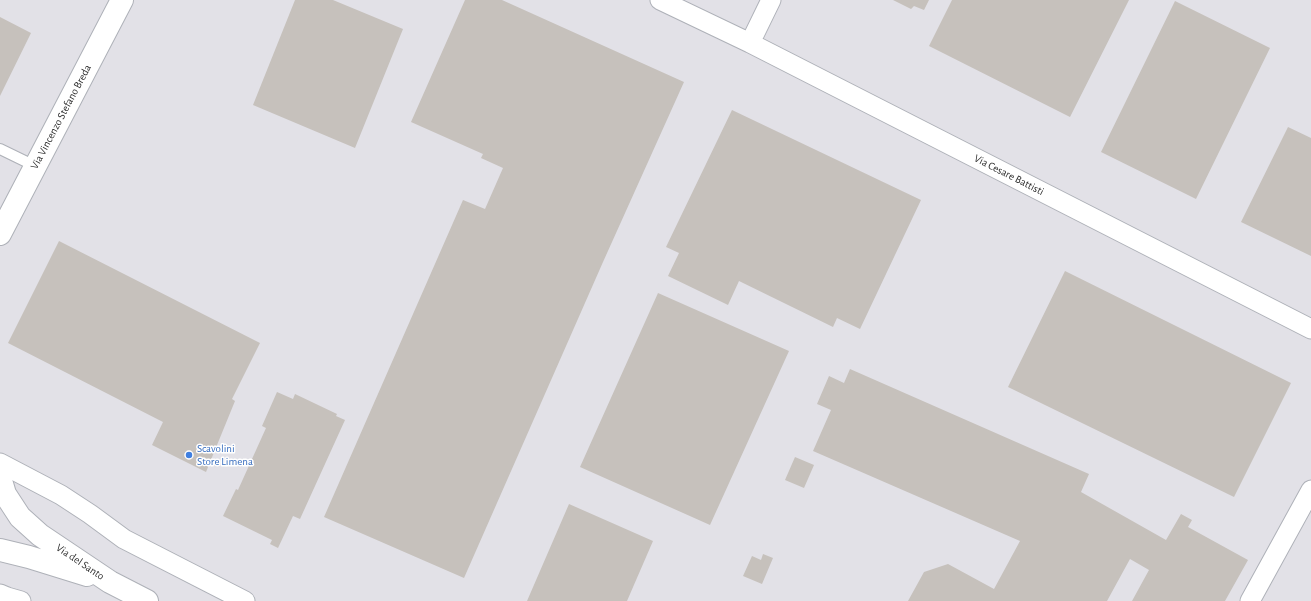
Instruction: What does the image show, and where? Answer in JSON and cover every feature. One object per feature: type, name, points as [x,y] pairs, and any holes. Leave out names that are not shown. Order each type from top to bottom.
[{"type":"street","name":"Via Vincenzo Stefano Breda","points":[[0,234],[122,0]]},
{"type":"street","name":"Via Cesare Battisti","points":[[660,0],[750,43],[1311,329]]},
{"type":"street","points":[[750,43],[771,0]]},
{"type":"street","points":[[0,463],[61,495],[124,539],[245,601]]},
{"type":"street","name":"Via del Santo","points":[[0,520],[5,510],[3,486]]},
{"type":"street","name":"Via del Santo","points":[[3,486],[20,517],[40,535],[110,582]]},
{"type":"street","points":[[1250,601],[1311,490]]},
{"type":"street","name":"Via del Santo","points":[[0,550],[29,557],[110,582]]},
{"type":"street","points":[[110,582],[147,601]]},
{"type":"street","points":[[0,594],[21,601]]},
{"type":"lane","points":[[0,149],[35,166]]},
{"type":"shaded area","points":[[0,0],[1311,0],[1311,601],[0,601]]},
{"type":"building","points":[[295,0],[333,0],[403,29],[355,148],[253,105]]},
{"type":"building","points":[[465,0],[502,0],[684,82],[464,578],[324,517],[463,200],[485,209],[503,168],[481,158],[483,154],[411,122]]},
{"type":"building","points":[[893,0],[929,0],[924,10],[914,6],[911,9]]},
{"type":"building","points":[[952,0],[1129,0],[1070,117],[929,46]]},
{"type":"building","points":[[1175,1],[1270,48],[1196,199],[1101,152]]},
{"type":"building","points":[[0,17],[31,33],[0,96]]},
{"type":"building","points":[[732,110],[921,200],[860,329],[837,318],[833,327],[739,281],[728,305],[668,276],[679,253],[666,247]]},
{"type":"building","points":[[1288,127],[1311,138],[1311,256],[1241,222]]},
{"type":"building","points":[[59,241],[260,343],[232,399],[235,401],[206,472],[152,445],[163,422],[8,343]]},
{"type":"building","points":[[1065,271],[1291,383],[1234,497],[1008,387]]},
{"type":"building","points":[[658,293],[789,351],[710,525],[580,467]]},
{"type":"building","points":[[850,369],[1089,474],[1081,492],[1166,540],[1181,514],[1192,520],[1188,527],[1248,560],[1225,601],[1132,601],[1149,570],[1130,559],[1107,601],[908,601],[924,572],[948,564],[994,589],[1020,541],[813,451],[831,410],[817,404],[829,376],[844,383]]},
{"type":"building","points":[[277,392],[293,399],[295,394],[337,414],[336,416],[345,420],[300,519],[293,516],[278,548],[270,544],[272,540],[223,516],[236,489],[238,490],[266,428],[262,426]]},
{"type":"building","points":[[795,457],[814,465],[804,488],[785,480]]},
{"type":"building","points":[[569,504],[653,541],[627,601],[527,601]]},
{"type":"building","points":[[763,554],[773,558],[762,584],[743,576],[752,556],[761,560]]},
{"type":"place","name":"Scavolini Store Limena","points":[[189,455]]}]
